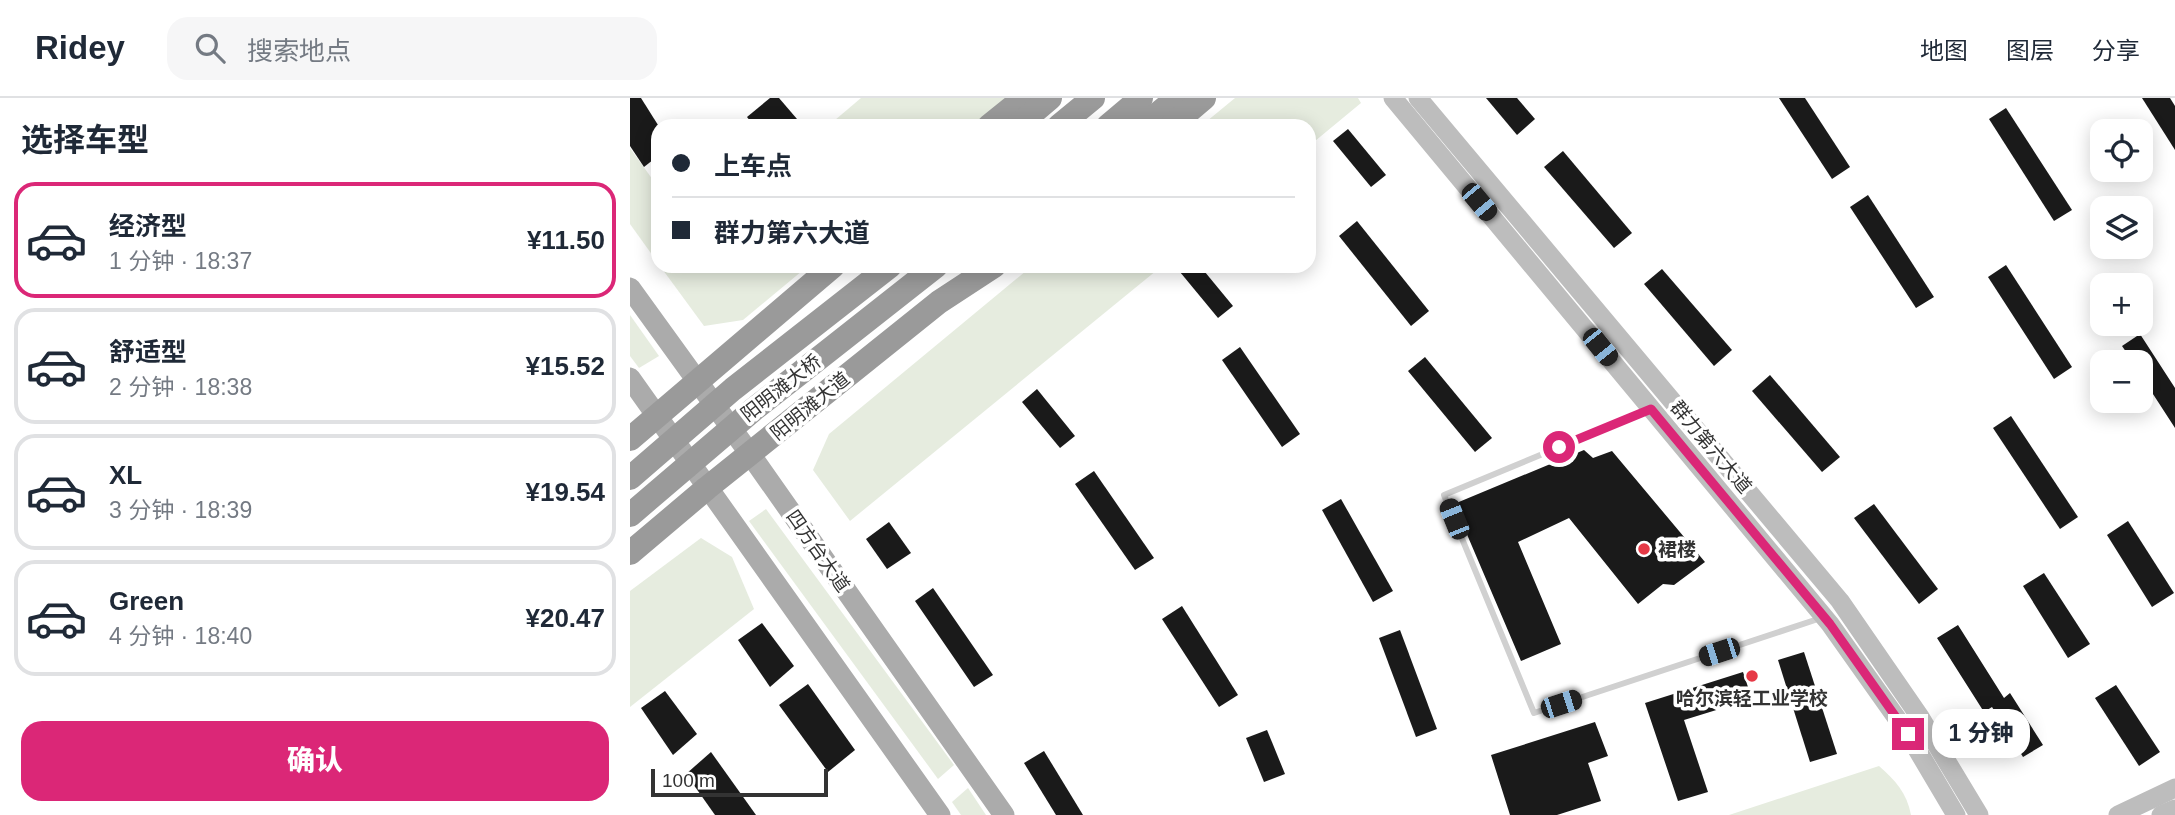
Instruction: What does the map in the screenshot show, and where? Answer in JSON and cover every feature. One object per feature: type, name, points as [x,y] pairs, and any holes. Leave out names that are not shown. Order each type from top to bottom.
[{"type":"highway","points":[[998,119],[1024,98]]},
{"type":"highway","points":[[1025,119],[1050,98]]},
{"type":"highway","points":[[1068,119],[1093,98]]},
{"type":"highway","points":[[1116,119],[1142,98]]},
{"type":"highway","points":[[1152,119],[1177,98]]},
{"type":"highway","points":[[1179,119],[1204,98]]},
{"type":"highway","points":[[802,295],[826,273]]},
{"type":"highway","points":[[630,439],[830,273]]},
{"type":"highway","name":"阳明滩大桥","points":[[630,478],[733,389],[881,273]]},
{"type":"highway","name":"阳明滩大桥","points":[[630,515],[753,410],[927,273]]},
{"type":"highway","points":[[939,302],[972,273]]},
{"type":"highway","name":"阳明滩大道","points":[[630,553],[939,302],[983,273]]},
{"type":"main road","name":"群力第六大道","points":[[1393,98],[1824,617],[1908,734],[1956,815]]},
{"type":"main road","name":"群力第六大道","points":[[1418,98],[1840,601],[1920,717],[1979,815]]},
{"type":"main road","name":"四方台大道","points":[[630,288],[1004,815]]},
{"type":"main road","points":[[630,378],[940,815]]},
{"type":"main road","points":[[2118,815],[2175,788]]},
{"type":"main road","points":[[2161,815],[2175,809]]},
{"type":"lane","points":[[1651,409],[1444,495],[1534,713],[1824,617]]},
{"type":"shaded area","points":[[861,98],[1009,98],[984,119],[836,119]]},
{"type":"shaded area","points":[[1235,98],[1358,98],[1361,103],[1316,140],[1316,119],[1210,119]]},
{"type":"shaded area","points":[[630,148],[651,177],[651,253],[630,224]]},
{"type":"shaded area","points":[[665,273],[800,273],[743,320],[704,326]]},
{"type":"shaded area","points":[[1024,273],[1153,273],[850,521],[813,470],[829,434]]},
{"type":"shaded area","points":[[630,315],[659,356],[639,368],[630,356]]},
{"type":"shaded area","points":[[766,509],[954,765],[938,779],[749,521]]},
{"type":"shaded area","points":[[701,538],[732,557],[754,609],[630,707],[630,591]]},
{"type":"shaded area","points":[[1879,766],[1890,776],[1907,800],[1911,815],[1729,815]]},
{"type":"shaded area","points":[[968,788],[986,815],[961,815],[952,802]]},
{"type":"building","points":[[630,98],[641,98],[654,119],[651,119],[651,162],[644,167],[630,146]]},
{"type":"building","points":[[770,98],[779,98],[797,119],[749,119],[747,117]]},
{"type":"building","points":[[1486,98],[1517,98],[1535,119],[1517,135]]},
{"type":"building","points":[[1779,98],[1805,98],[1850,167],[1832,179]]},
{"type":"building","points":[[2142,98],[2170,98],[2175,106],[2175,150]]},
{"type":"building","points":[[2006,108],[2072,210],[2054,221],[1989,119]]},
{"type":"building","points":[[1348,129],[1386,175],[1371,187],[1333,141]]},
{"type":"building","points":[[1563,151],[1632,233],[1614,248],[1544,167]]},
{"type":"building","points":[[1868,195],[1934,297],[1916,308],[1850,207]]},
{"type":"building","points":[[1357,221],[1429,311],[1411,326],[1339,236]]},
{"type":"building","points":[[2006,265],[2072,367],[2054,379],[1988,277]]},
{"type":"building","points":[[1662,269],[1732,350],[1714,366],[1644,284]]},
{"type":"building","points":[[1181,273],[1206,273],[1233,306],[1218,318]]},
{"type":"building","points":[[2141,336],[2150,350],[2125,350],[2122,346]]},
{"type":"building","points":[[1240,347],[1300,434],[1282,447],[1222,360]]},
{"type":"building","points":[[2153,354],[2175,388],[2175,428],[2153,394]]},
{"type":"building","points":[[1425,357],[1492,438],[1475,452],[1408,371]]},
{"type":"building","points":[[1770,375],[1840,457],[1822,472],[1752,391]]},
{"type":"building","points":[[1037,389],[1075,436],[1060,448],[1022,402]]},
{"type":"building","points":[[2011,416],[2078,517],[2060,529],[1993,428]]},
{"type":"building","name":"裙楼","points":[[1584,450],[1593,458],[1612,451],[1705,562],[1674,585],[1663,584],[1638,604],[1569,518],[1518,542],[1561,644],[1521,661],[1454,504]]},
{"type":"building","points":[[1094,471],[1154,558],[1135,570],[1075,484]]},
{"type":"building","points":[[1341,499],[1393,591],[1373,602],[1322,510]]},
{"type":"building","points":[[1874,504],[1938,589],[1919,604],[1854,518]]},
{"type":"building","points":[[2128,521],[2174,593],[2152,607],[2107,535]]},
{"type":"building","points":[[889,522],[911,553],[887,569],[866,539]]},
{"type":"building","points":[[2044,573],[2090,644],[2068,658],[2023,586]]},
{"type":"building","points":[[933,588],[993,675],[974,687],[915,601]]},
{"type":"building","points":[[1182,606],[1238,695],[1219,707],[1162,619]]},
{"type":"building","points":[[762,623],[794,666],[770,687],[738,640]]},
{"type":"building","points":[[1958,625],[2004,698],[2010,693],[2043,745],[2023,757],[1992,707],[1984,712],[1937,638]]},
{"type":"building","points":[[1400,630],[1437,729],[1416,737],[1379,638]]},
{"type":"building","points":[[1804,652],[1837,754],[1810,762],[1778,660]]},
{"type":"building","points":[[1743,672],[1752,699],[1684,720],[1708,792],[1678,801],[1645,703]]},
{"type":"building","points":[[808,684],[855,750],[828,772],[779,705]]},
{"type":"building","points":[[2116,685],[2160,752],[2139,766],[2095,698]]},
{"type":"building","points":[[665,691],[697,734],[673,755],[641,708]]},
{"type":"building","points":[[1595,722],[1608,756],[1588,763],[1601,801],[1557,815],[1510,815],[1491,755]]},
{"type":"building","points":[[1267,730],[1285,774],[1264,782],[1246,738]]},
{"type":"building","points":[[1044,751],[1083,815],[1056,815],[1024,763]]},
{"type":"building","points":[[711,752],[756,815],[715,815],[686,774]]},
{"type":"place","name":"裙楼","points":[[1644,549]]},
{"type":"place","name":"哈尔滨轻工业学校","points":[[1752,676]]},
{"type":"route","points":[[1559,447],[1651,409],[1830,624],[1908,734]]}]
